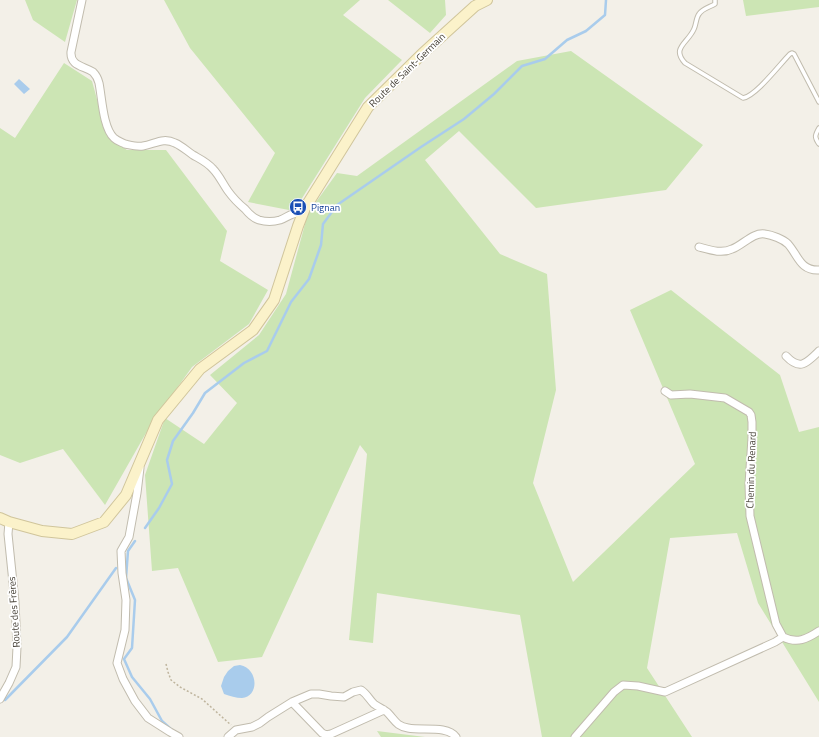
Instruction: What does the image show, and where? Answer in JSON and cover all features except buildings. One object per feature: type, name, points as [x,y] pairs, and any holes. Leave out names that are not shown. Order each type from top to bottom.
[{"type":"street","points":[[82,0],[71,58],[75,63],[94,73],[98,78],[107,126],[114,139],[136,146],[142,146],[160,141],[173,142],[208,164],[236,201],[255,219],[261,221],[272,221],[285,218],[295,212],[302,213]]},
{"type":"street","name":"Route de Saint-Germain","points":[[5,520],[42,531],[72,534],[104,522],[126,495],[158,420],[200,369],[253,330],[274,300],[302,213],[368,107],[422,54],[475,6],[486,0]]},
{"type":"street","points":[[699,248],[721,252],[732,250],[757,234],[764,234],[778,238],[787,243],[807,268],[819,270]]},
{"type":"street","points":[[786,356],[797,365],[803,364],[811,359],[819,350]]},
{"type":"street","name":"Chemin du Renard","points":[[665,391],[670,395],[690,394],[725,398],[750,412],[752,422],[752,438],[749,484],[750,516],[776,624],[783,637]]},
{"type":"street","points":[[141,460],[129,537],[121,551],[126,600],[125,630],[118,663],[123,679],[135,701],[148,718],[179,737]]},
{"type":"street","name":"Route des Frères","points":[[0,699],[16,667],[17,647],[15,602],[8,534],[5,520]]},
{"type":"street","points":[[575,737],[614,692],[623,685],[638,686],[665,692],[783,637],[798,641],[819,631]]},
{"type":"street","points":[[228,737],[236,730],[252,727],[292,702],[311,694],[344,697],[361,690],[373,703],[384,710],[399,726],[409,729],[447,731],[453,733],[456,737]]},
{"type":"street","points":[[292,702],[322,733],[326,735],[384,710]]},
{"type":"lane","points":[[716,0],[715,4],[698,14],[692,34],[680,49],[679,54],[685,63],[743,98],[747,98],[758,90],[792,53],[794,54],[819,102]]},
{"type":"lane","points":[[819,128],[815,134],[816,140],[819,144]]},
{"type":"path","points":[[166,664],[172,680],[180,687],[202,699],[236,730]]},
{"type":"green space","points":[[25,0],[77,0],[65,42],[33,20]]},
{"type":"green space","points":[[164,0],[360,0],[343,15],[402,60],[365,98],[294,211],[248,202],[275,153],[190,48]]},
{"type":"green space","points":[[388,0],[445,0],[446,15],[430,33]]},
{"type":"green space","points":[[743,0],[819,0],[819,7],[746,16]]},
{"type":"green space","points":[[571,51],[703,145],[666,190],[536,208],[459,131],[425,160],[500,254],[547,274],[556,390],[533,483],[573,582],[695,464],[630,310],[671,290],[780,375],[799,432],[819,427],[819,702],[758,603],[737,533],[670,538],[647,668],[692,737],[542,737],[520,615],[377,593],[373,643],[349,640],[367,454],[360,445],[262,657],[218,662],[178,568],[152,571],[145,475],[165,418],[204,444],[237,403],[210,375],[259,335],[286,294],[308,213],[337,173],[357,176],[517,61]]},
{"type":"green space","points":[[64,63],[92,81],[107,136],[127,150],[166,150],[227,231],[220,261],[268,290],[249,324],[192,367],[150,426],[105,505],[63,449],[20,463],[0,455],[0,128],[15,138]]},
{"type":"green space","points":[[377,731],[425,737],[381,737]]},
{"type":"water","points":[[19,79],[30,89],[24,94],[14,84]]},
{"type":"water","points":[[240,665],[251,672],[254,683],[252,693],[242,698],[224,694],[221,686],[224,677],[234,666]]},
{"type":"waterway","points":[[145,528],[159,508],[172,484],[167,460],[173,441],[205,393],[244,363],[267,351],[291,302],[309,279],[321,245],[323,224],[337,205],[464,119],[494,94],[522,66],[545,59],[567,40],[586,31],[605,15],[606,0]]},
{"type":"waterway","points":[[135,541],[128,551],[126,578],[135,600],[132,648],[124,659],[132,677],[150,699],[162,721],[172,730]]},
{"type":"waterway","points":[[5,700],[67,637],[116,568]]},
{"type":"place","name":"Pignan","points":[[298,207]]}]
